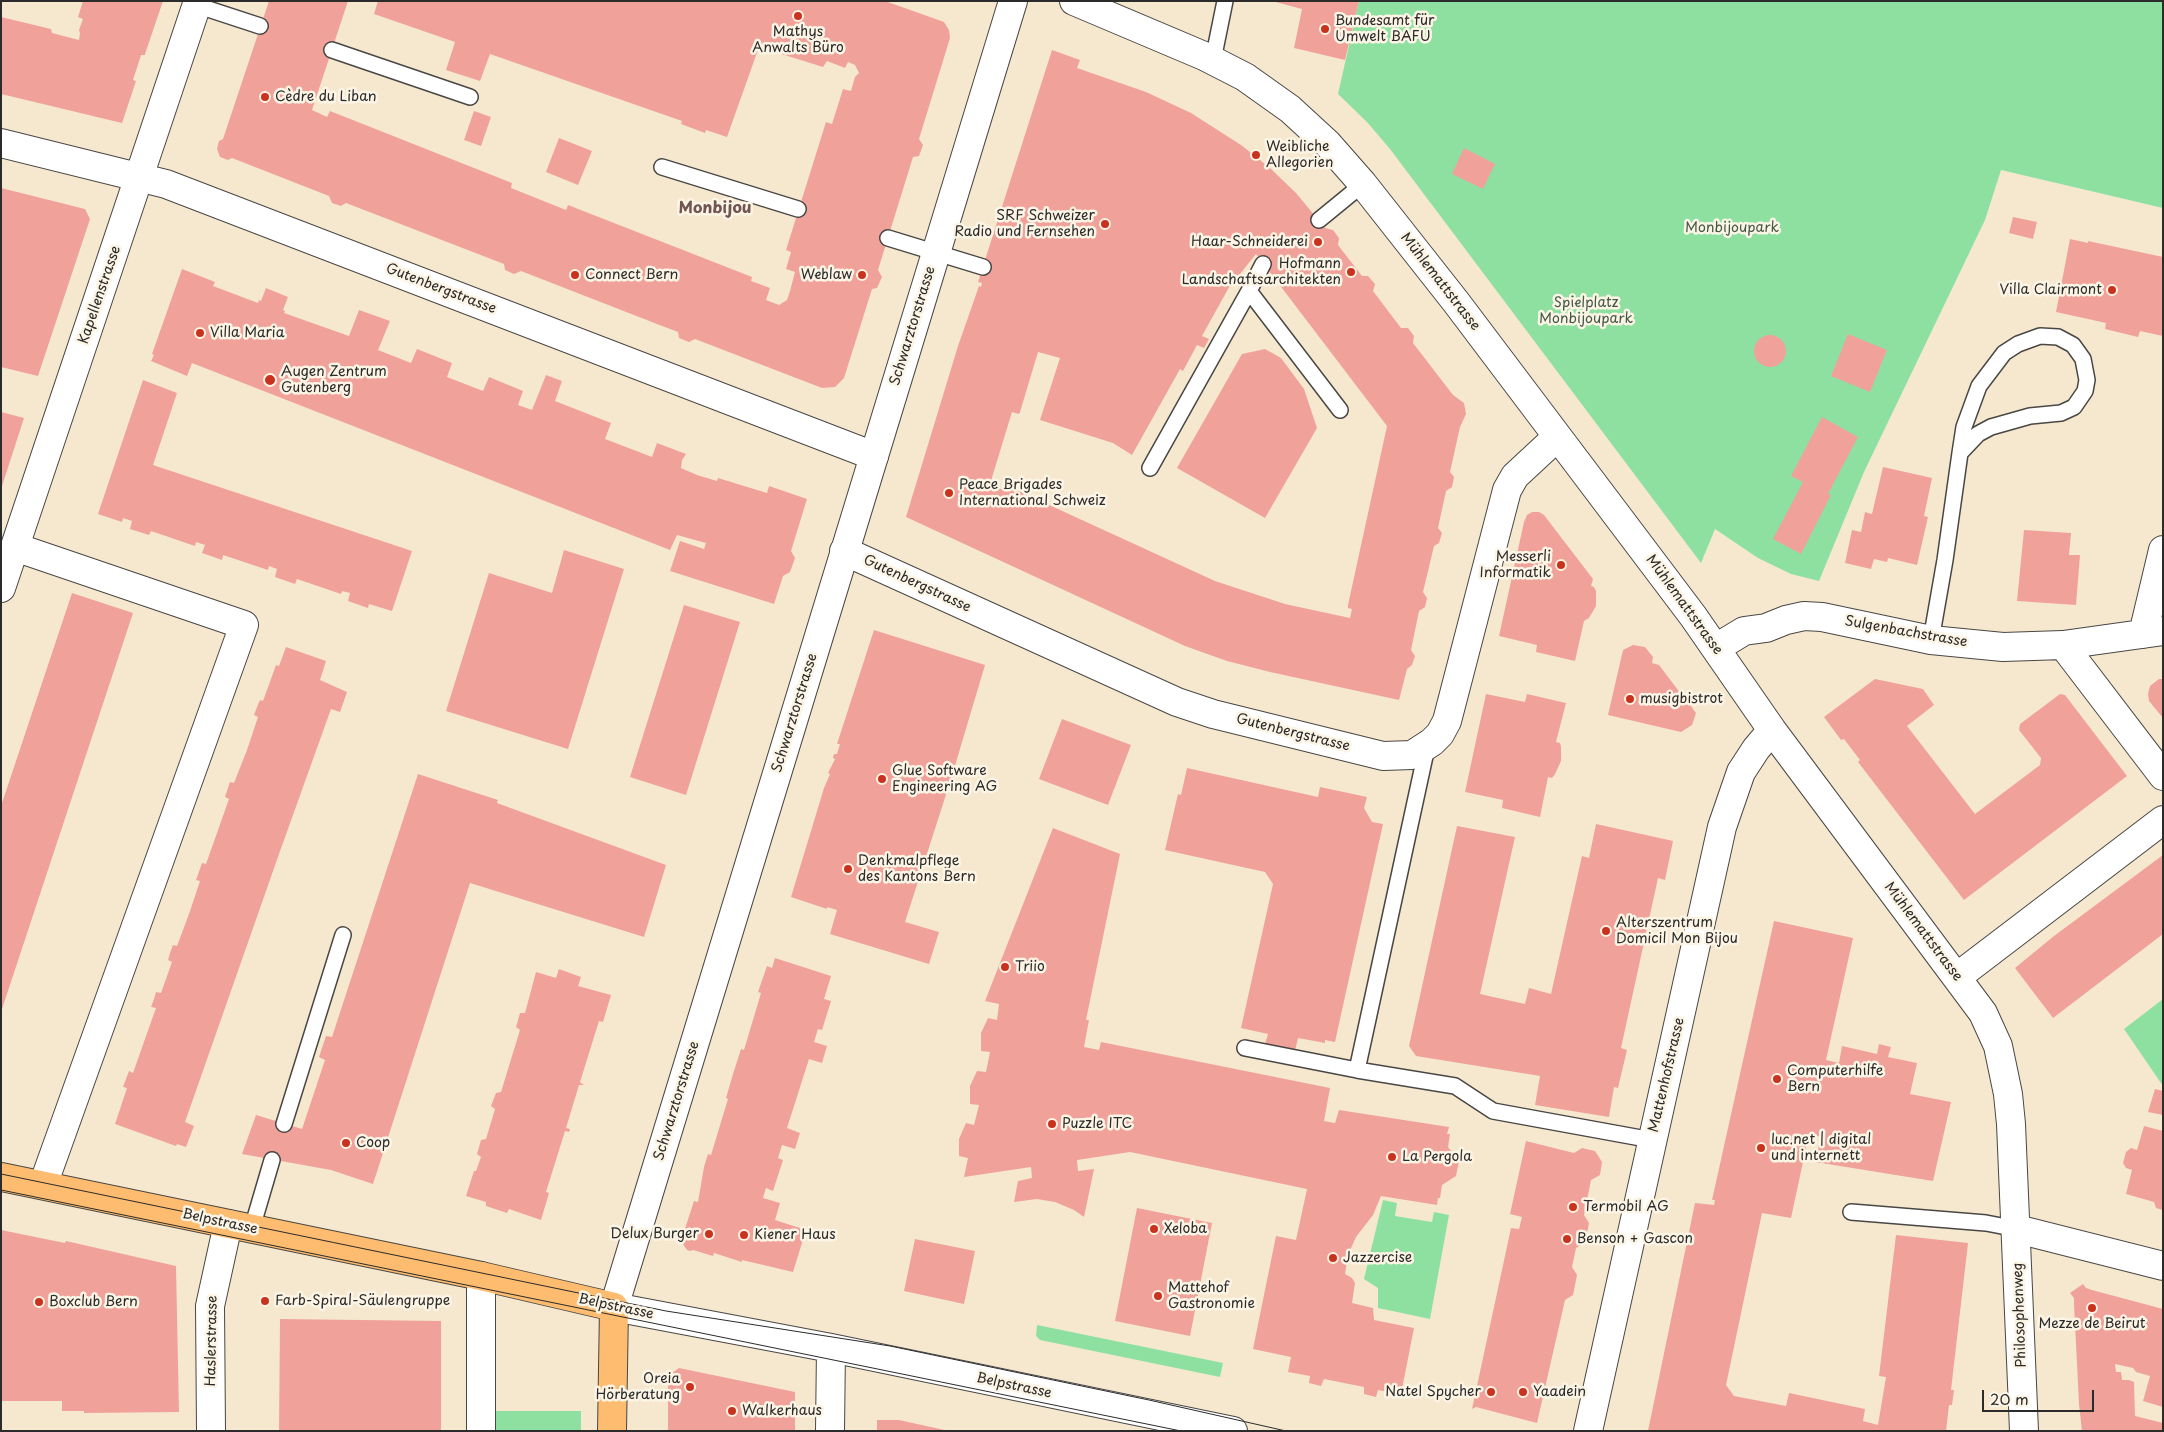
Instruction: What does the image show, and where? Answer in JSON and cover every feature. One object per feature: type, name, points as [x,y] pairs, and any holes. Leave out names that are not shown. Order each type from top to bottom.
[{"type":"main road","name":"Belpstrasse","points":[[1,1177],[481,1276],[614,1308]]},
{"type":"main road","name":"Schwarztorstrasse","points":[[612,1431],[614,1308]]},
{"type":"street","name":"Schwarztorstrasse","points":[[614,1308],[1013,1]]},
{"type":"street","name":"Mühlemattstrasse","points":[[1074,1],[1213,60],[1244,77],[1290,109],[1327,144],[1363,184],[1456,302],[1716,648],[1772,730],[1958,977],[1990,1026],[2004,1067],[2012,1124],[2017,1229]]},
{"type":"street","name":"Kapellenstrasse","points":[[1,588],[197,3]]},
{"type":"street","name":"Gutenbergstrasse","points":[[1,143],[166,184],[874,456]]},
{"type":"street","name":"Gutenbergstrasse","points":[[844,551],[1164,697],[1213,714],[1383,756],[1412,755],[1427,746],[1440,734],[1447,721],[1504,497],[1515,476],[1557,437]]},
{"type":"street","points":[[15,547],[244,625],[43,1185]]},
{"type":"street","points":[[2153,633],[2163,550]]},
{"type":"street","name":"Sulgenbachstrasse","points":[[1716,648],[1744,631],[1766,628],[1786,620],[1804,616],[1822,617],[1931,640],[2003,647],[2063,646],[2153,633]]},
{"type":"street","points":[[2063,646],[2163,776]]},
{"type":"street","name":"Mattenhofstrasse","points":[[1588,1431],[1727,807],[1741,772],[1756,749],[1772,730]]},
{"type":"street","points":[[1958,977],[2163,820]]},
{"type":"street","name":"Haslerstrasse","points":[[211,1431],[210,1306],[240,1226]]},
{"type":"street","points":[[2017,1229],[2163,1266]]},
{"type":"street","name":"Philosophenweg","points":[[2017,1229],[2024,1431]]},
{"type":"street","points":[[481,1276],[481,1431]]},
{"type":"street","name":"Belpstrasse","points":[[614,1308],[831,1348],[1233,1431]]},
{"type":"street","points":[[830,1431],[831,1348]]},
{"type":"lane","points":[[1213,60],[1225,1]]},
{"type":"lane","points":[[197,3],[260,26]]},
{"type":"lane","points":[[332,50],[470,97]]},
{"type":"lane","points":[[662,167],[798,209]]},
{"type":"lane","points":[[1319,220],[1363,184]]},
{"type":"lane","points":[[888,238],[983,267]]},
{"type":"lane","points":[[1150,468],[1263,264]]},
{"type":"lane","points":[[1249,292],[1340,410]]},
{"type":"lane","points":[[1931,640],[1945,560],[1960,454],[1964,427],[1979,386],[2004,353],[2018,344],[2040,336],[2058,337],[2073,345],[2083,359],[2087,380],[2085,391],[2074,407],[2061,413],[2030,416],[1991,427],[1978,434],[1960,454]]},
{"type":"lane","points":[[1357,1070],[1427,746]]},
{"type":"lane","points":[[284,1124],[343,936]]},
{"type":"lane","points":[[1245,1048],[1357,1070],[1454,1086],[1493,1111],[1652,1140]]},
{"type":"lane","points":[[240,1226],[272,1160]]},
{"type":"lane","points":[[1851,1212],[1986,1223],[2017,1229]]},
{"type":"green space","name":"Monbijoupark","points":[[1359,1],[2163,1],[2163,208],[2001,170],[1985,220],[1864,472],[1819,581],[1791,574],[1758,558],[1715,529],[1701,563],[1390,149],[1367,122],[1338,94]]},
{"type":"green space","points":[[2163,999],[2163,1086],[2124,1029]]},
{"type":"green space","points":[[1383,1200],[1397,1203],[1395,1216],[1432,1222],[1434,1212],[1449,1215],[1430,1319],[1378,1308],[1378,1288],[1364,1279]]},
{"type":"green space","points":[[1037,1325],[1223,1363],[1220,1377],[1040,1340],[1036,1336]]},
{"type":"green space","points":[[495,1411],[581,1411],[581,1431],[495,1431]]},
{"type":"building","points":[[83,1],[163,1],[145,55],[141,55],[133,80],[136,81],[122,123],[1,94],[1,17],[51,29],[52,33],[79,40],[79,30],[83,19],[78,17]]},
{"type":"building","points":[[269,1],[348,1],[312,110],[327,117],[330,111],[512,183],[511,188],[566,210],[568,205],[752,277],[751,281],[770,288],[766,300],[779,305],[787,300],[795,272],[786,269],[791,252],[786,250],[826,122],[832,124],[843,89],[851,91],[855,77],[859,73],[855,65],[848,62],[845,68],[827,61],[823,67],[759,47],[727,137],[706,130],[705,133],[681,124],[682,121],[490,54],[480,81],[446,70],[455,42],[374,14],[378,1],[885,1],[944,22],[949,30],[950,38],[919,139],[923,145],[919,156],[913,157],[878,270],[882,277],[877,288],[872,289],[844,378],[835,387],[822,388],[695,339],[689,342],[679,338],[678,332],[521,271],[514,274],[505,270],[504,264],[346,203],[341,206],[332,203],[329,196],[232,158],[228,160],[220,157],[217,149],[219,141],[223,139]]},
{"type":"building","name":"Bundesamt für Umwelt BAFU","points":[[1272,1],[1359,1],[1345,60],[1294,48],[1302,9]]},
{"type":"building","points":[[1052,50],[1080,60],[1077,68],[1146,92],[1191,113],[1241,145],[1270,168],[1296,193],[1325,228],[1333,230],[1339,238],[1338,245],[1362,276],[1368,276],[1375,284],[1373,291],[1401,328],[1408,328],[1414,336],[1413,343],[1453,395],[1464,403],[1466,414],[1460,427],[1450,472],[1454,477],[1452,487],[1446,491],[1438,528],[1442,533],[1439,543],[1434,546],[1423,592],[1427,598],[1425,607],[1419,611],[1411,650],[1415,656],[1412,665],[1407,669],[1399,700],[1270,672],[1227,661],[1185,646],[906,517],[958,346],[979,286],[981,287],[982,283],[978,282]],"holes":[[[1256,254],[1387,426],[1348,605],[1348,608],[1352,609],[1350,618],[1285,604],[1215,581],[1010,487],[1008,492],[990,484],[1012,412],[1019,414],[1020,412],[1038,352],[1060,358],[1040,420],[1113,443],[1132,455],[1180,369],[1183,371],[1197,345],[1204,348],[1209,339],[1202,336],[1228,289]]]},
{"type":"building","points":[[474,111],[491,117],[481,146],[464,140]]},
{"type":"building","points":[[559,138],[592,151],[578,185],[546,172]]},
{"type":"building","points":[[1464,148],[1495,164],[1483,189],[1452,174]]},
{"type":"building","points":[[1,188],[85,209],[90,219],[38,376],[1,367]]},
{"type":"building","points":[[2013,217],[2037,222],[2033,239],[2009,233]]},
{"type":"building","name":"Villa Clairmont","points":[[2070,239],[2163,257],[2163,336],[2140,331],[2138,337],[2105,329],[2106,323],[2056,312]]},
{"type":"building","points":[[182,269],[215,282],[213,286],[258,303],[259,300],[261,301],[266,288],[288,297],[283,310],[285,311],[284,313],[349,336],[359,310],[390,321],[378,350],[411,363],[417,349],[452,363],[447,377],[483,391],[489,377],[523,391],[518,405],[532,410],[546,375],[562,381],[555,401],[611,423],[605,439],[652,457],[657,443],[686,454],[682,460],[681,468],[697,475],[717,481],[718,478],[767,493],[769,486],[807,499],[791,551],[795,558],[790,572],[783,576],[774,604],[670,571],[680,541],[704,549],[706,543],[677,535],[670,550],[192,363],[187,376],[151,361]]},
{"type":"building","points":[[1848,334],[1887,350],[1870,392],[1831,376]]},
{"type":"building","points":[[1770,335],[1781,340],[1786,351],[1781,362],[1770,367],[1759,362],[1754,351],[1759,340]]},
{"type":"building","points":[[1265,349],[1281,358],[1304,389],[1317,428],[1265,518],[1177,468],[1242,354]]},
{"type":"building","points":[[143,380],[177,393],[153,465],[412,551],[392,611],[369,604],[368,608],[348,601],[350,593],[342,591],[341,594],[297,579],[295,584],[275,577],[277,569],[269,566],[268,570],[223,555],[222,560],[202,553],[205,545],[196,542],[195,546],[151,531],[149,535],[130,529],[132,521],[123,518],[122,522],[98,514]]},
{"type":"building","points":[[1,412],[24,418],[2,486],[1,486]]},
{"type":"building","points":[[1822,417],[1858,437],[1828,494],[1831,495],[1801,554],[1773,539],[1803,482],[1791,476]]},
{"type":"building","points":[[1883,467],[1932,478],[1924,516],[1928,517],[1917,565],[1888,558],[1887,562],[1874,559],[1871,569],[1845,563],[1852,530],[1861,532],[1865,512],[1872,514]]},
{"type":"building","points":[[1532,512],[1539,512],[1544,515],[1593,579],[1591,586],[1596,591],[1596,606],[1589,618],[1584,621],[1575,661],[1536,652],[1537,645],[1499,636],[1524,522],[1527,515]]},
{"type":"building","points":[[2024,530],[2071,533],[2069,555],[2080,555],[2076,605],[2017,601]]},
{"type":"building","points":[[564,550],[624,569],[568,749],[446,711],[489,573],[552,593]]},
{"type":"building","points":[[72,593],[133,613],[1,1012],[1,806]]},
{"type":"building","points":[[684,605],[740,622],[686,795],[630,777]]},
{"type":"building","points":[[874,630],[985,665],[905,922],[939,932],[929,964],[830,934],[837,910],[827,907],[827,909],[791,897]]},
{"type":"building","points":[[1633,645],[1645,647],[1653,657],[1652,663],[1659,665],[1681,694],[1679,701],[1688,702],[1696,713],[1692,725],[1681,732],[1608,715],[1623,650]]},
{"type":"building","points":[[286,647],[326,661],[320,680],[347,692],[340,712],[331,709],[279,854],[185,1122],[194,1126],[186,1147],[177,1144],[176,1146],[115,1124],[127,1088],[123,1087],[129,1071],[133,1073],[156,1008],[151,1007],[156,992],[161,993],[172,962],[168,960],[170,953],[173,945],[177,946],[189,914],[200,881],[196,880],[202,863],[206,864],[229,799],[225,797],[230,782],[234,783],[247,750],[258,717],[254,715],[260,700],[263,701],[276,665],[279,666]]},
{"type":"building","points":[[1875,679],[1923,689],[1934,705],[1907,726],[1975,814],[2040,765],[2041,758],[2019,730],[2020,724],[2060,694],[2065,695],[2127,776],[1964,900],[1858,762],[1860,760],[1844,739],[1841,740],[1824,717]]},
{"type":"building","points":[[2159,679],[2163,679],[2163,718],[2149,701],[2148,694],[2150,686]]},
{"type":"building","points":[[1486,694],[1525,702],[1527,694],[1566,703],[1556,742],[1560,743],[1561,761],[1552,778],[1548,777],[1540,817],[1502,808],[1503,800],[1465,792]]},
{"type":"building","points":[[1062,719],[1131,745],[1108,805],[1039,779]]},
{"type":"building","points":[[1187,768],[1318,797],[1320,787],[1367,797],[1364,808],[1372,822],[1383,824],[1335,1042],[1325,1040],[1325,1043],[1298,1038],[1295,1051],[1265,1044],[1268,1034],[1241,1028],[1273,884],[1265,872],[1165,850],[1178,794],[1181,795]]},
{"type":"building","points":[[418,774],[498,800],[497,803],[666,865],[644,937],[470,883],[373,1184],[331,1170],[242,1154],[256,1115],[302,1129],[325,1060],[319,1057],[326,1036],[332,1037]]},
{"type":"building","points":[[1596,824],[1673,841],[1665,880],[1658,878],[1621,1048],[1627,1050],[1618,1088],[1614,1087],[1609,1117],[1535,1105],[1540,1076],[1416,1056],[1409,1046],[1457,826],[1515,837],[1480,994],[1525,1004],[1529,988],[1551,994],[1582,856],[1589,858]]},
{"type":"building","points":[[1053,828],[1120,854],[1086,1020],[1089,1020],[1084,1047],[1099,1050],[1101,1042],[1330,1088],[1324,1121],[1335,1123],[1339,1110],[1449,1127],[1447,1134],[1450,1134],[1448,1147],[1459,1161],[1456,1176],[1442,1185],[1437,1205],[1381,1196],[1373,1215],[1356,1237],[1348,1255],[1345,1274],[1352,1278],[1355,1283],[1352,1303],[1373,1308],[1374,1320],[1414,1328],[1401,1394],[1378,1390],[1376,1397],[1364,1394],[1364,1387],[1324,1379],[1321,1386],[1309,1383],[1310,1376],[1288,1372],[1291,1357],[1253,1349],[1276,1236],[1296,1240],[1307,1189],[1130,1152],[1077,1160],[1078,1171],[1094,1169],[1084,1217],[1074,1210],[1055,1202],[1037,1199],[1014,1202],[1018,1181],[1032,1178],[1031,1167],[964,1177],[968,1158],[959,1156],[959,1139],[966,1123],[974,1125],[979,1105],[970,1104],[970,1086],[977,1071],[986,1072],[990,1052],[981,1051],[981,1033],[988,1018],[997,1020],[999,1004],[985,1001]]},
{"type":"building","points":[[2163,855],[2163,934],[2053,1018],[2015,968],[2054,936]]},
{"type":"building","points":[[1774,921],[1853,938],[1826,1060],[1839,1063],[1842,1046],[1877,1054],[1879,1044],[1891,1047],[1888,1057],[1917,1063],[1910,1094],[1951,1102],[1933,1181],[1815,1162],[1821,1137],[1809,1134],[1791,1218],[1762,1213],[1726,1385],[1734,1396],[1786,1406],[1789,1393],[1865,1409],[1863,1421],[1878,1425],[1886,1377],[1879,1376],[1896,1235],[1968,1243],[1951,1390],[1954,1390],[1952,1405],[1949,1405],[1946,1431],[1648,1431],[1695,1203],[1714,1205],[1715,1200],[1712,1200]]},
{"type":"building","points":[[775,958],[831,976],[824,999],[831,1001],[822,1030],[818,1029],[814,1042],[827,1046],[822,1063],[809,1059],[787,1128],[800,1133],[795,1149],[782,1145],[778,1158],[783,1160],[773,1191],[766,1188],[763,1198],[780,1203],[775,1220],[806,1230],[793,1272],[742,1260],[742,1262],[714,1253],[713,1256],[693,1250],[690,1251],[687,1250],[681,1241],[694,1201],[698,1202],[704,1167],[708,1154],[711,1155],[741,1049],[744,1050],[761,993],[758,992],[767,966],[772,968]]},
{"type":"building","points":[[559,969],[581,977],[578,986],[611,995],[603,1022],[599,1021],[580,1082],[584,1085],[579,1085],[566,1128],[570,1129],[569,1132],[565,1131],[546,1192],[549,1193],[541,1220],[509,1209],[507,1213],[486,1206],[486,1202],[466,1196],[474,1171],[476,1171],[481,1157],[477,1154],[481,1140],[486,1139],[495,1109],[491,1106],[496,1093],[501,1092],[520,1030],[516,1027],[520,1013],[525,1013],[536,972],[556,978]]},
{"type":"building","points":[[2155,1089],[2163,1091],[2163,1115],[2148,1112]]},
{"type":"building","points":[[2144,1126],[2163,1131],[2163,1210],[2156,1208],[2154,1202],[2126,1194],[2132,1170],[2126,1168],[2123,1163],[2126,1152],[2131,1148],[2137,1150]]},
{"type":"building","points":[[1526,1141],[1574,1153],[1582,1148],[1595,1151],[1602,1162],[1600,1175],[1591,1180],[1584,1215],[1589,1223],[1587,1233],[1584,1243],[1576,1248],[1572,1267],[1577,1275],[1573,1295],[1565,1300],[1537,1423],[1476,1407],[1472,1409],[1511,1228],[1519,1229],[1522,1217],[1510,1214]]},
{"type":"building","points":[[1137,1208],[1212,1223],[1190,1336],[1115,1321]]},
{"type":"building","points":[[1,1230],[65,1243],[66,1241],[176,1266],[179,1412],[84,1413],[84,1411],[62,1411],[62,1401],[1,1401]]},
{"type":"building","points":[[915,1239],[975,1251],[964,1304],[904,1291]]},
{"type":"building","points":[[2083,1284],[2086,1288],[2092,1290],[2163,1309],[2163,1407],[2143,1401],[2150,1376],[2136,1372],[2133,1368],[2115,1364],[2116,1372],[2121,1372],[2122,1380],[2134,1382],[2135,1416],[2163,1423],[2163,1431],[2082,1431],[2074,1298],[2070,1293]]},
{"type":"building","points":[[280,1319],[441,1321],[441,1431],[279,1431]]},
{"type":"building","name":"Walkerhaus","points":[[679,1368],[795,1392],[795,1431],[668,1431],[668,1376]]},
{"type":"building","points":[[877,1420],[899,1420],[949,1431],[877,1431]]},
{"type":"tram line","points":[[1,1174],[666,1311],[890,1346],[1149,1400],[1286,1431]]},
{"type":"tram line","points":[[1,1190],[1181,1431]]},
{"type":"place","name":"Mathys Anwalts Büro","points":[[798,16]]},
{"type":"place","name":"Bundesamt für Umwelt BAFU","points":[[1325,29]]},
{"type":"place","name":"Cèdre du Liban","points":[[265,97]]},
{"type":"place","name":"Weibliche Allegorien","points":[[1256,155]]},
{"type":"place","name":"SRF Schweizer Radio und Fernsehen","points":[[1105,224]]},
{"type":"place","name":"Haar-Schneiderei","points":[[1318,242]]},
{"type":"place","name":"Hofmann Landschaftsarchitekten","points":[[1351,272]]},
{"type":"place","name":"Connect Bern","points":[[575,275]]},
{"type":"place","name":"Weblaw","points":[[862,275]]},
{"type":"place","name":"Villa Clairmont","points":[[2112,290]]},
{"type":"place","name":"Villa Maria","points":[[200,333]]},
{"type":"place","name":"Augen Zentrum Gutenberg","points":[[270,380]]},
{"type":"place","name":"Peace Brigades International Schweiz","points":[[949,493]]},
{"type":"place","name":"Messerli Informatik","points":[[1561,565]]},
{"type":"place","name":"musigbistrot","points":[[1630,699]]},
{"type":"place","name":"Glue Software Engineering AG","points":[[882,779]]},
{"type":"place","name":"Denkmalpflege des Kantons Bern","points":[[848,869]]},
{"type":"place","name":"Alterszentrum Domicil Mon Bijou","points":[[1606,931]]},
{"type":"place","name":"Triio","points":[[1005,967]]},
{"type":"place","name":"Computerhilfe Bern","points":[[1777,1079]]},
{"type":"place","name":"Puzzle ITC","points":[[1052,1124]]},
{"type":"place","name":"Coop","points":[[346,1143]]},
{"type":"place","name":"luc.net | digital und internett","points":[[1761,1148]]},
{"type":"place","name":"La Pergola","points":[[1392,1157]]},
{"type":"place","name":"Termobil AG","points":[[1573,1207]]},
{"type":"place","name":"Xeloba","points":[[1154,1229]]},
{"type":"place","name":"Delux Burger","points":[[709,1234]]},
{"type":"place","name":"Kiener Haus","points":[[744,1235]]},
{"type":"place","name":"Benson + Gascon","points":[[1567,1239]]},
{"type":"place","name":"Jazzercise","points":[[1333,1258]]},
{"type":"place","name":"Mattehof Gastronomie","points":[[1158,1296]]},
{"type":"place","name":"Farb-Spiral-Säulengruppe","points":[[265,1301]]},
{"type":"place","name":"Boxclub Bern","points":[[39,1302]]},
{"type":"place","name":"Mezze de Beirut","points":[[2092,1308]]},
{"type":"place","name":"Oreia Hörberatung","points":[[690,1387]]},
{"type":"place","name":"Natel Spycher","points":[[1491,1392]]},
{"type":"place","name":"Yaadein","points":[[1523,1392]]},
{"type":"place","name":"Walkerhaus","points":[[732,1411]]},
{"type":"district","name":"Monbijou","points":[[715,209]]},
{"type":"park label","name":"Spielplatz Monbijoupark","points":[[1586,312]]}]
